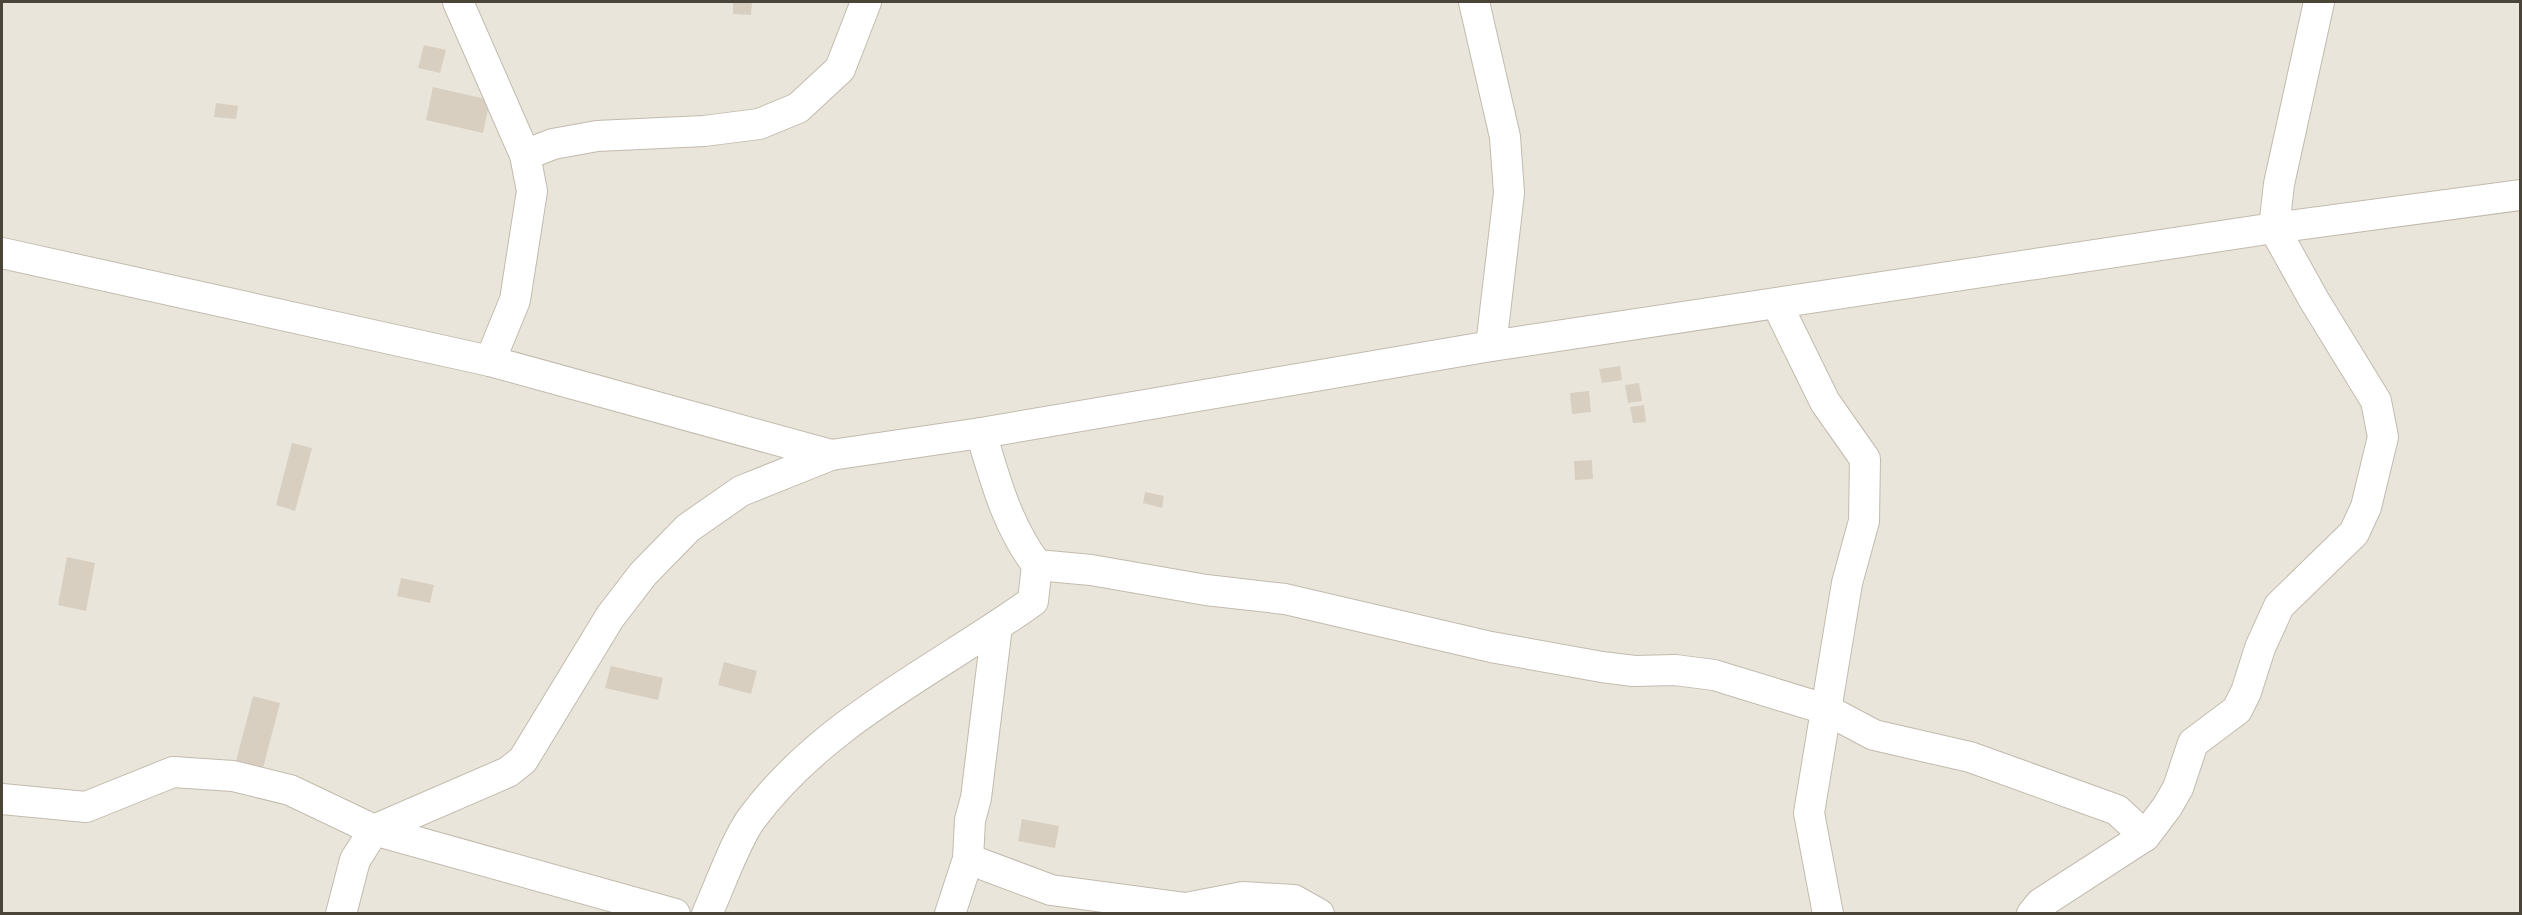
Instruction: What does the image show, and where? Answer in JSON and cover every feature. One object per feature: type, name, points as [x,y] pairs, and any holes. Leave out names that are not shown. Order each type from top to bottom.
[{"type":"street","points":[[459,2],[525,155],[532,191],[515,300],[490,362]]},
{"type":"street","points":[[525,155],[553,144],[597,136],[704,131],[759,124],[798,108],[840,69],[866,2]]},
{"type":"street","points":[[1474,2],[1505,137],[1509,193],[1491,346]]},
{"type":"street","points":[[2032,914],[2040,904],[2145,836],[2178,788],[2193,743],[2237,710],[2246,692],[2260,648],[2279,606],[2354,533],[2366,507],[2383,437],[2376,401],[2314,300],[2274,228],[2279,184],[2319,2]]},
{"type":"street","points":[[341,914],[355,860],[374,830],[508,772],[523,760],[610,618],[643,574],[688,528],[741,490],[831,455],[981,433],[1491,346],[2274,228],[2520,195]]},
{"type":"street","points":[[2,252],[490,362],[831,455]]},
{"type":"street","points":[[1777,304],[1825,402],[1865,459],[1864,521],[1847,583],[1809,813],[1828,914]]},
{"type":"street","points":[[981,433],[1003,503],[1024,548],[1037,565],[1033,601]]},
{"type":"street","points":[[1037,565],[1091,570],[1206,590],[1285,599],[1491,647],[1602,667],[1634,671],[1675,670],[1714,675],[1825,709],[1874,735],[1970,757],[2117,810],[2145,836]]},
{"type":"street","points":[[707,914],[751,819],[803,762],[829,738],[1033,601],[1091,570]]},
{"type":"street","points":[[950,914],[968,859],[970,820],[975,798],[998,626]]},
{"type":"street","points":[[2,799],[86,807],[173,772],[233,776],[290,790],[374,830],[675,914]]},
{"type":"street","points":[[968,859],[1051,890],[1186,908],[1243,897],[1294,900],[1319,914]]},
{"type":"shaded area","points":[[2,2],[2520,2],[2520,913],[2,913]]},
{"type":"building","points":[[733,2],[752,2],[751,15],[733,14]]},
{"type":"building","points":[[424,45],[446,50],[440,73],[418,68]]},
{"type":"building","points":[[433,87],[490,100],[483,133],[426,120]]},
{"type":"building","points":[[216,103],[238,106],[236,119],[214,117]]},
{"type":"building","points":[[1620,366],[1622,380],[1602,383],[1599,369]]},
{"type":"building","points":[[1639,383],[1642,401],[1628,403],[1625,385]]},
{"type":"building","points":[[1589,391],[1591,412],[1572,414],[1570,393]]},
{"type":"building","points":[[1644,405],[1646,422],[1633,423],[1630,407]]},
{"type":"building","points":[[292,443],[312,448],[295,511],[276,505]]},
{"type":"building","points":[[1592,460],[1593,479],[1575,480],[1574,461]]},
{"type":"building","points":[[1145,492],[1164,496],[1162,508],[1143,503]]},
{"type":"building","points":[[67,557],[95,563],[86,611],[58,605]]},
{"type":"building","points":[[401,578],[434,585],[430,603],[397,596]]},
{"type":"building","points":[[724,662],[757,671],[751,694],[718,685]]},
{"type":"building","points":[[611,666],[663,678],[658,700],[605,688]]},
{"type":"building","points":[[253,696],[280,703],[262,772],[235,765]]},
{"type":"building","points":[[1022,819],[1059,826],[1055,848],[1018,841]]}]
